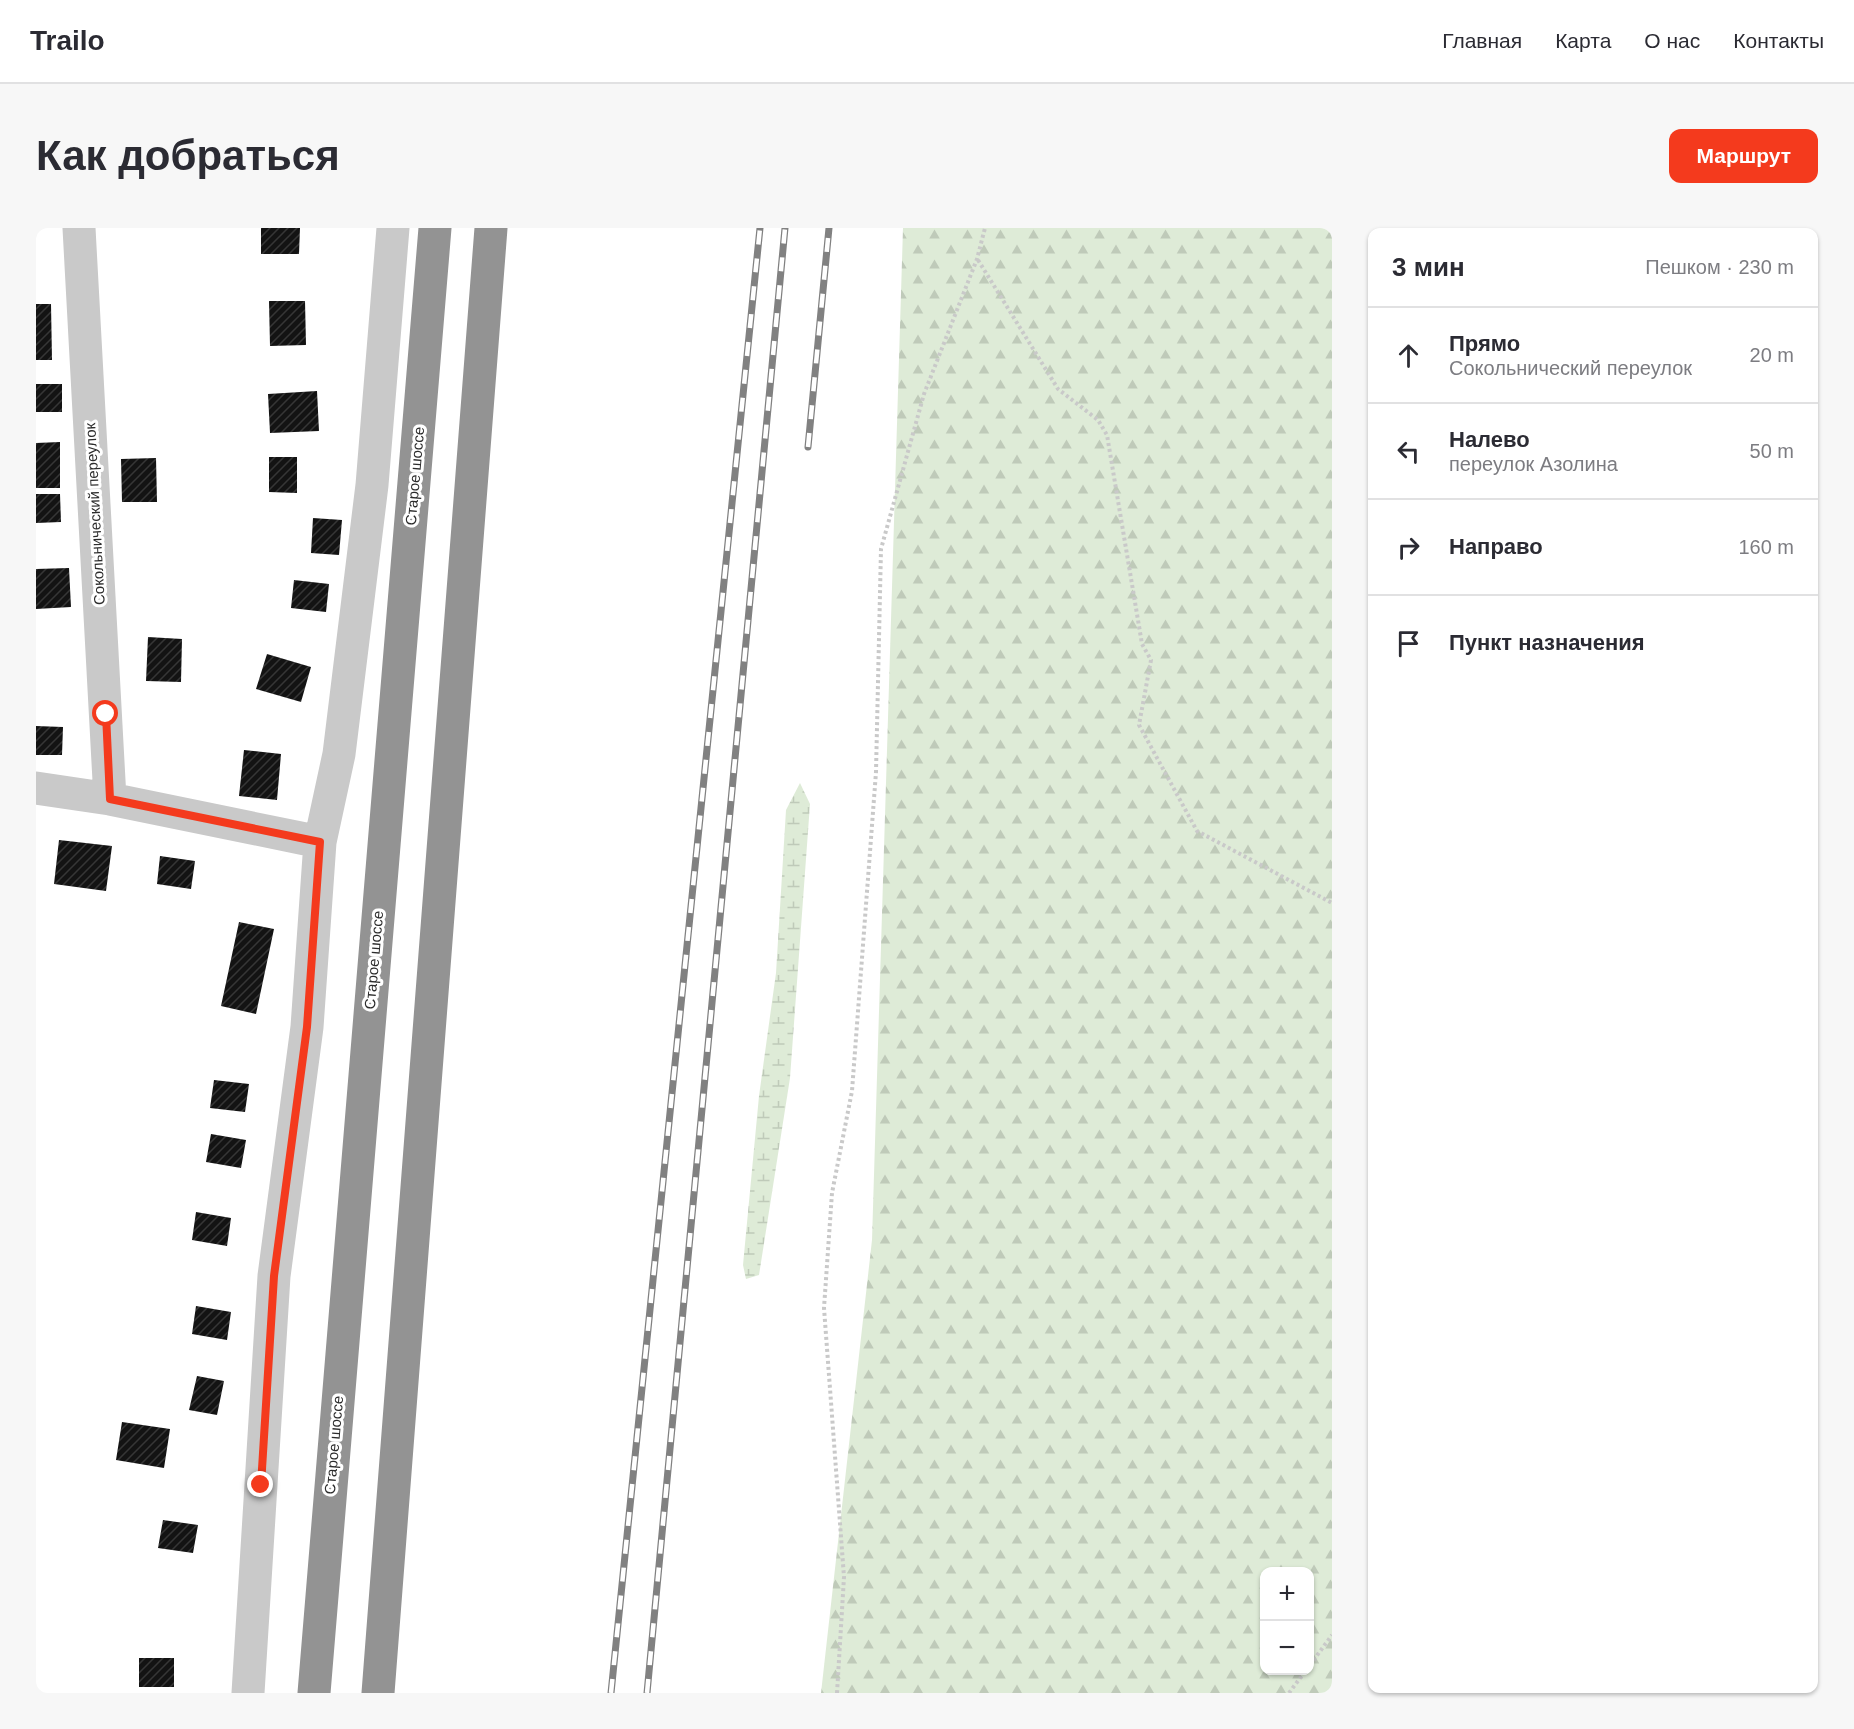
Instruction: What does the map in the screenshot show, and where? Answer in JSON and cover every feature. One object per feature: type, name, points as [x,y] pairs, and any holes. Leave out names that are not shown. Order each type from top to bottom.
[{"type":"highway","name":"Старое шоссе","points":[[314,1693],[435,228]]},
{"type":"highway","points":[[378,1693],[491,228]]},
{"type":"street","name":"Сокольнический переулок","points":[[80,228],[110,799]]},
{"type":"street","points":[[248,1693],[274,1276],[307,1027],[320,842],[339,754],[371,497],[393,228]]},
{"type":"street","points":[[36,788],[110,799],[320,842]]},
{"type":"path","points":[[837,1693],[844,1577],[824,1308],[832,1193],[852,1091],[876,772],[881,549],[924,394],[978,259],[985,228]]},
{"type":"path","points":[[978,259],[1058,388],[1098,420],[1107,435],[1142,644],[1151,660],[1139,725],[1197,831],[1332,903]]},
{"type":"path","points":[[1314,1660],[1332,1635]]},
{"type":"path","points":[[1289,1693],[1303,1675]]},
{"type":"green space","points":[[903,228],[1332,228],[1332,1693],[821,1693],[872,1240]]},
{"type":"green space","points":[[800,783],[810,804],[790,1078],[759,1275],[746,1279],[743,1265],[759,1096],[776,973],[786,810]]},
{"type":"building","points":[[261,228],[300,228],[299,254],[261,254]]},
{"type":"building","points":[[269,301],[305,301],[306,345],[270,346]]},
{"type":"building","points":[[36,304],[51,304],[52,360],[36,360]]},
{"type":"building","points":[[36,384],[62,384],[62,412],[36,412]]},
{"type":"building","points":[[317,391],[319,431],[270,433],[268,394]]},
{"type":"building","points":[[60,442],[60,488],[36,488],[36,443]]},
{"type":"building","points":[[269,457],[297,457],[297,493],[269,492]]},
{"type":"building","points":[[156,458],[157,502],[122,502],[121,459]]},
{"type":"building","points":[[36,494],[60,494],[61,522],[36,523]]},
{"type":"building","points":[[313,518],[342,520],[339,555],[311,553]]},
{"type":"building","points":[[69,568],[71,607],[36,609],[36,569]]},
{"type":"building","points":[[294,580],[329,584],[326,612],[291,608]]},
{"type":"building","points":[[148,637],[182,639],[181,682],[146,681]]},
{"type":"building","points":[[267,654],[311,667],[301,702],[256,689]]},
{"type":"building","points":[[36,726],[63,727],[62,755],[36,755]]},
{"type":"building","points":[[244,750],[281,754],[277,800],[239,796]]},
{"type":"building","points":[[59,840],[112,846],[106,891],[54,884]]},
{"type":"building","points":[[160,856],[195,861],[191,889],[157,884]]},
{"type":"building","points":[[239,922],[274,929],[256,1014],[221,1006]]},
{"type":"building","points":[[214,1080],[249,1084],[245,1112],[210,1108]]},
{"type":"building","points":[[211,1134],[246,1140],[241,1168],[206,1162]]},
{"type":"building","points":[[196,1212],[231,1218],[227,1246],[192,1240]]},
{"type":"building","points":[[196,1306],[231,1312],[227,1340],[192,1334]]},
{"type":"building","points":[[197,1376],[224,1381],[217,1415],[189,1410]]},
{"type":"building","points":[[122,1422],[170,1429],[164,1468],[116,1460]]},
{"type":"building","points":[[163,1520],[198,1525],[193,1553],[158,1548]]},
{"type":"building","points":[[139,1658],[174,1658],[174,1687],[139,1687]]},
{"type":"railway","points":[[611,1693],[760,228]]},
{"type":"railway","points":[[647,1693],[785,228]]},
{"type":"railway","points":[[808,447],[829,228]]},
{"type":"route","points":[[106,714],[110,799],[320,842],[307,1027],[274,1276],[261,1485]]}]
